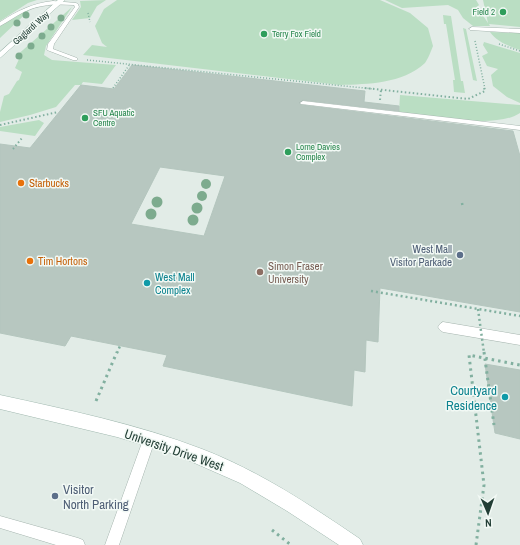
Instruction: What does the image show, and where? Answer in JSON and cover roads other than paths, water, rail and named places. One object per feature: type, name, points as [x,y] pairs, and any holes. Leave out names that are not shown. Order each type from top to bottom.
[{"type":"street","name":"Gaglardi Way","points":[[0,56],[61,0]]},
{"type":"street","name":"University Drive West","points":[[0,402],[100,425],[179,449],[228,469],[274,493],[354,545]]},
{"type":"lane","points":[[0,24],[30,4],[42,0],[61,0],[76,4],[77,7],[51,44],[50,50],[75,59]]},
{"type":"lane","points":[[472,29],[520,31]]},
{"type":"lane","points":[[303,103],[520,128]]},
{"type":"lane","points":[[443,327],[520,340]]},
{"type":"lane","points":[[112,545],[148,440]]},
{"type":"lane","points":[[0,522],[78,545]]},
{"type":"place","name":"Field 2","points":[[503,12]]},
{"type":"place","name":"Terry Fox Field","points":[[264,34]]},
{"type":"place","name":"SFU Aquatic Centre","points":[[85,118]]},
{"type":"place","name":"Lorne Davies Complex","points":[[288,152]]},
{"type":"place","name":"Starbucks","points":[[21,183]]},
{"type":"place","name":"West Mall Visitor Parkade","points":[[460,255]]},
{"type":"place","name":"Tim Hortons","points":[[30,261]]},
{"type":"place","name":"Simon Fraser University","points":[[260,272]]},
{"type":"place","name":"West Mall Complex","points":[[147,283]]},
{"type":"place","name":"Courtyard Residence","points":[[505,397]]},
{"type":"place","name":"Visitor North Parking","points":[[55,496]]}]
